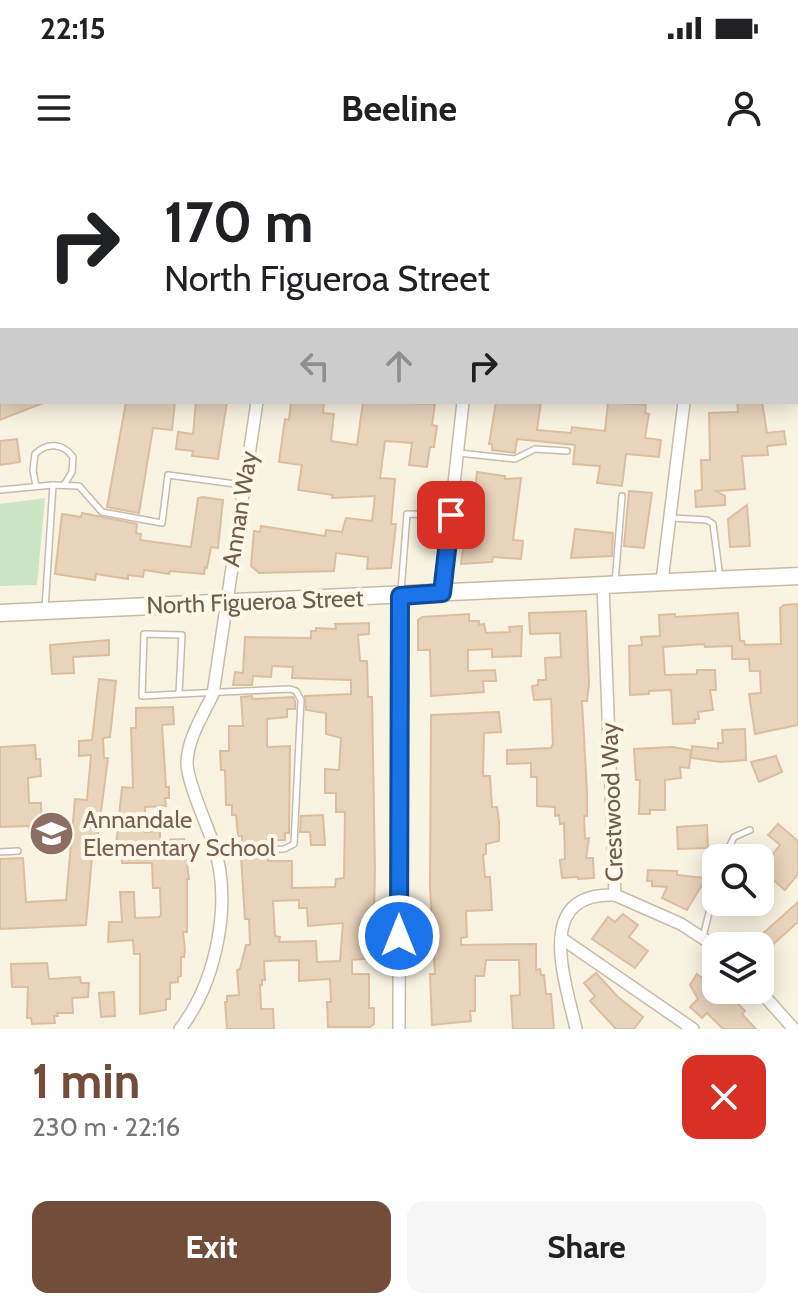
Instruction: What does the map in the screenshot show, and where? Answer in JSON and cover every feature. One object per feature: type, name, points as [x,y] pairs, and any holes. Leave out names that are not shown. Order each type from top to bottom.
[{"type":"main road","name":"North Figueroa Street","points":[[0,613],[798,576]]},
{"type":"street","name":"Annan Way","points":[[180,1029],[212,971],[221,893],[216,851],[187,764],[191,738],[213,694],[257,404]]},
{"type":"street","points":[[442,593],[463,404]]},
{"type":"street","points":[[662,581],[684,404]]},
{"type":"street","name":"Crestwood Way","points":[[576,1029],[561,964],[563,922],[568,909],[590,897],[615,895],[609,583]]},
{"type":"street","points":[[399,1029],[400,596]]},
{"type":"street","points":[[615,895],[702,936]]},
{"type":"street","points":[[561,938],[693,1029]]},
{"type":"street","points":[[772,1004],[794,1029]]},
{"type":"lane","points":[[36,486],[33,470],[35,454],[55,445],[64,448],[73,457],[72,472],[64,485]]},
{"type":"lane","points":[[458,453],[515,459],[535,449],[567,451]]},
{"type":"lane","points":[[0,490],[79,486],[102,512],[162,523],[168,475],[244,486]]},
{"type":"lane","points":[[44,611],[53,485]]},
{"type":"lane","points":[[609,583],[622,496]]},
{"type":"lane","points":[[400,596],[407,514],[451,515]]},
{"type":"lane","points":[[670,518],[707,520],[713,524],[720,579]]},
{"type":"lane","points":[[179,694],[182,635],[144,634],[142,696],[290,689],[296,691],[301,700],[294,844],[284,849],[216,851]]},
{"type":"lane","points":[[731,844],[734,837],[750,830]]},
{"type":"lane","points":[[0,852],[18,851]]},
{"type":"green space","points":[[45,498],[37,585],[0,586],[0,504]]},
{"type":"building","points":[[0,404],[40,404],[0,420]]},
{"type":"building","points":[[126,404],[175,404],[172,430],[153,428],[139,513],[107,507]]},
{"type":"building","points":[[196,404],[227,404],[218,459],[192,456],[193,451],[176,449],[178,432],[193,434]]},
{"type":"building","points":[[291,404],[324,404],[323,413],[334,414],[331,441],[357,445],[363,404],[435,404],[432,425],[437,426],[427,467],[409,465],[412,443],[385,441],[380,478],[395,479],[391,524],[396,524],[391,568],[367,569],[368,557],[336,553],[334,571],[259,573],[251,566],[254,531],[260,532],[261,526],[325,536],[326,530],[342,532],[346,518],[372,521],[375,496],[332,498],[333,495],[298,490],[302,465],[279,462],[285,419],[289,420]]},
{"type":"building","points":[[496,404],[541,404],[537,430],[571,433],[572,427],[605,431],[608,404],[646,405],[645,413],[649,414],[645,438],[661,440],[659,457],[626,454],[622,486],[597,483],[600,466],[573,464],[575,445],[517,439],[515,453],[492,450],[492,444],[489,444]]},
{"type":"building","points":[[737,404],[762,404],[767,433],[784,431],[786,444],[767,446],[768,455],[742,456],[745,489],[716,491],[725,496],[725,505],[696,507],[695,491],[702,490],[701,460],[710,460],[709,413],[738,412]]},
{"type":"building","points":[[17,439],[20,462],[0,465],[0,441]]},
{"type":"building","points":[[477,472],[505,476],[505,479],[521,478],[513,540],[523,541],[521,559],[493,557],[492,562],[461,564],[466,526],[471,526]]},
{"type":"building","points":[[629,491],[652,493],[644,548],[624,546]]},
{"type":"building","points":[[198,498],[223,500],[218,548],[211,547],[204,574],[144,570],[143,577],[128,575],[128,579],[96,574],[95,580],[55,574],[62,514],[81,517],[82,513],[137,524],[136,533],[141,534],[140,540],[191,547]]},
{"type":"building","points":[[747,505],[750,546],[730,547],[728,519]]},
{"type":"building","points":[[575,529],[613,533],[612,556],[571,558]]},
{"type":"building","points":[[798,604],[798,725],[755,734],[749,694],[761,693],[760,671],[750,671],[749,659],[732,659],[732,646],[705,647],[704,644],[663,647],[665,675],[715,670],[716,690],[710,690],[713,710],[698,712],[699,719],[695,719],[695,723],[673,724],[671,690],[630,695],[629,646],[642,645],[641,637],[660,636],[659,615],[675,614],[675,617],[738,613],[740,641],[744,641],[745,645],[781,644],[780,608]]},
{"type":"building","points":[[586,611],[589,684],[587,701],[582,701],[587,792],[587,816],[584,816],[585,839],[589,838],[586,858],[593,858],[594,878],[578,879],[562,878],[560,860],[565,859],[564,823],[560,824],[559,815],[555,816],[555,807],[537,806],[537,777],[531,777],[531,763],[507,764],[507,750],[551,748],[553,744],[551,699],[534,700],[532,686],[538,685],[538,680],[546,680],[545,658],[561,657],[560,633],[530,634],[529,613]]},
{"type":"building","points":[[469,614],[469,621],[484,624],[486,633],[510,632],[509,627],[522,626],[521,656],[492,657],[492,649],[468,650],[468,671],[495,670],[496,681],[483,681],[484,692],[431,696],[430,650],[418,650],[418,620],[422,617]]},
{"type":"building","points":[[369,623],[369,634],[358,635],[360,661],[367,661],[368,697],[372,697],[373,958],[352,960],[352,974],[369,974],[369,1008],[374,1008],[374,1024],[370,1027],[328,1027],[330,979],[299,981],[299,960],[264,961],[265,980],[260,985],[261,1009],[273,1009],[274,1029],[227,1029],[225,1002],[227,996],[239,995],[237,970],[240,969],[246,945],[250,945],[241,857],[268,855],[268,861],[292,861],[292,888],[335,887],[336,879],[344,878],[345,812],[336,812],[336,793],[325,793],[325,769],[339,770],[341,738],[326,734],[326,713],[306,710],[305,696],[351,694],[351,680],[292,678],[293,667],[272,666],[271,677],[253,676],[252,685],[233,685],[235,672],[243,673],[245,637],[311,638],[311,631],[316,631],[316,628],[336,629],[335,624]],"holes":[[[299,900],[299,908],[307,908],[308,926],[343,923],[340,961],[317,962],[316,941],[279,942],[280,937],[275,936],[273,901]]]},
{"type":"building","points":[[109,640],[109,655],[73,657],[74,673],[52,674],[50,645]]},
{"type":"building","points":[[99,679],[116,681],[110,737],[103,738],[104,758],[108,758],[95,857],[92,857],[86,925],[0,929],[0,859],[23,858],[26,902],[66,900],[75,799],[87,800],[91,755],[79,756],[79,741],[92,740]]},
{"type":"building","points":[[252,696],[252,699],[293,697],[295,701],[295,709],[287,709],[287,717],[267,719],[267,747],[290,746],[289,833],[285,833],[285,840],[242,845],[236,815],[232,815],[232,805],[226,805],[225,770],[221,770],[220,751],[229,751],[229,726],[243,726],[241,697]]},
{"type":"building","points":[[173,707],[174,724],[162,725],[169,798],[165,798],[166,806],[145,807],[145,832],[160,831],[160,840],[184,839],[189,879],[187,932],[183,932],[185,950],[184,957],[181,957],[181,976],[178,982],[170,983],[166,1010],[140,1014],[140,954],[134,954],[133,940],[108,942],[109,922],[122,922],[120,892],[134,892],[135,918],[159,917],[160,888],[153,888],[152,863],[122,863],[121,847],[116,847],[122,787],[133,788],[131,728],[136,728],[136,708]]},
{"type":"building","points":[[499,712],[501,732],[484,733],[483,776],[490,776],[492,807],[497,807],[499,821],[499,841],[486,844],[486,854],[483,855],[485,877],[490,877],[492,910],[466,911],[467,937],[461,938],[461,945],[536,944],[536,970],[540,969],[541,975],[544,975],[546,994],[551,994],[554,1029],[513,1029],[511,996],[520,995],[519,960],[486,960],[484,976],[475,976],[475,1011],[470,1011],[471,1021],[432,1025],[430,974],[435,974],[430,887],[431,715]]},
{"type":"building","points":[[745,729],[746,760],[721,762],[691,758],[692,746],[718,749],[718,743],[723,743],[722,730]]},
{"type":"building","points":[[35,745],[41,776],[28,778],[29,803],[41,803],[42,833],[30,834],[29,826],[0,827],[0,747]]},
{"type":"building","points":[[672,747],[691,750],[689,768],[680,767],[681,778],[665,780],[665,810],[639,814],[640,780],[636,780],[634,749]]},
{"type":"building","points":[[776,756],[782,772],[759,782],[751,762]]},
{"type":"building","points":[[323,815],[325,845],[311,845],[310,832],[300,832],[301,816]]},
{"type":"building","points":[[778,824],[798,841],[798,874],[785,890],[774,881],[774,852],[780,845],[768,835]]},
{"type":"building","points":[[707,825],[708,844],[702,844],[702,848],[678,849],[677,827]]},
{"type":"building","points":[[648,870],[677,871],[677,875],[702,878],[702,885],[687,910],[662,898],[667,887],[652,886],[652,881],[647,881]]},
{"type":"building","points":[[798,902],[798,922],[774,943],[774,932],[765,932]]},
{"type":"building","points":[[623,914],[638,925],[629,937],[648,951],[635,968],[592,939],[608,917],[615,922]]},
{"type":"building","points":[[47,963],[49,979],[80,977],[81,983],[89,983],[88,997],[72,998],[73,1013],[57,1013],[55,1023],[32,1024],[31,1018],[27,1018],[28,987],[12,987],[11,964]]},
{"type":"building","points":[[596,973],[618,997],[643,1017],[634,1029],[616,1029],[590,1001],[595,996],[584,983]]},
{"type":"building","points":[[697,974],[702,978],[702,1004],[738,1004],[745,1011],[742,1014],[756,1029],[723,1029],[707,1013],[702,1018],[690,1007],[698,999],[690,985]]},
{"type":"building","points":[[114,992],[115,1016],[101,1017],[99,993]]},
{"type":"place","name":"Annandale Elementary School","points":[[52,834]]},
{"type":"route","points":[[399,936],[400,596],[442,593],[451,515]]}]
